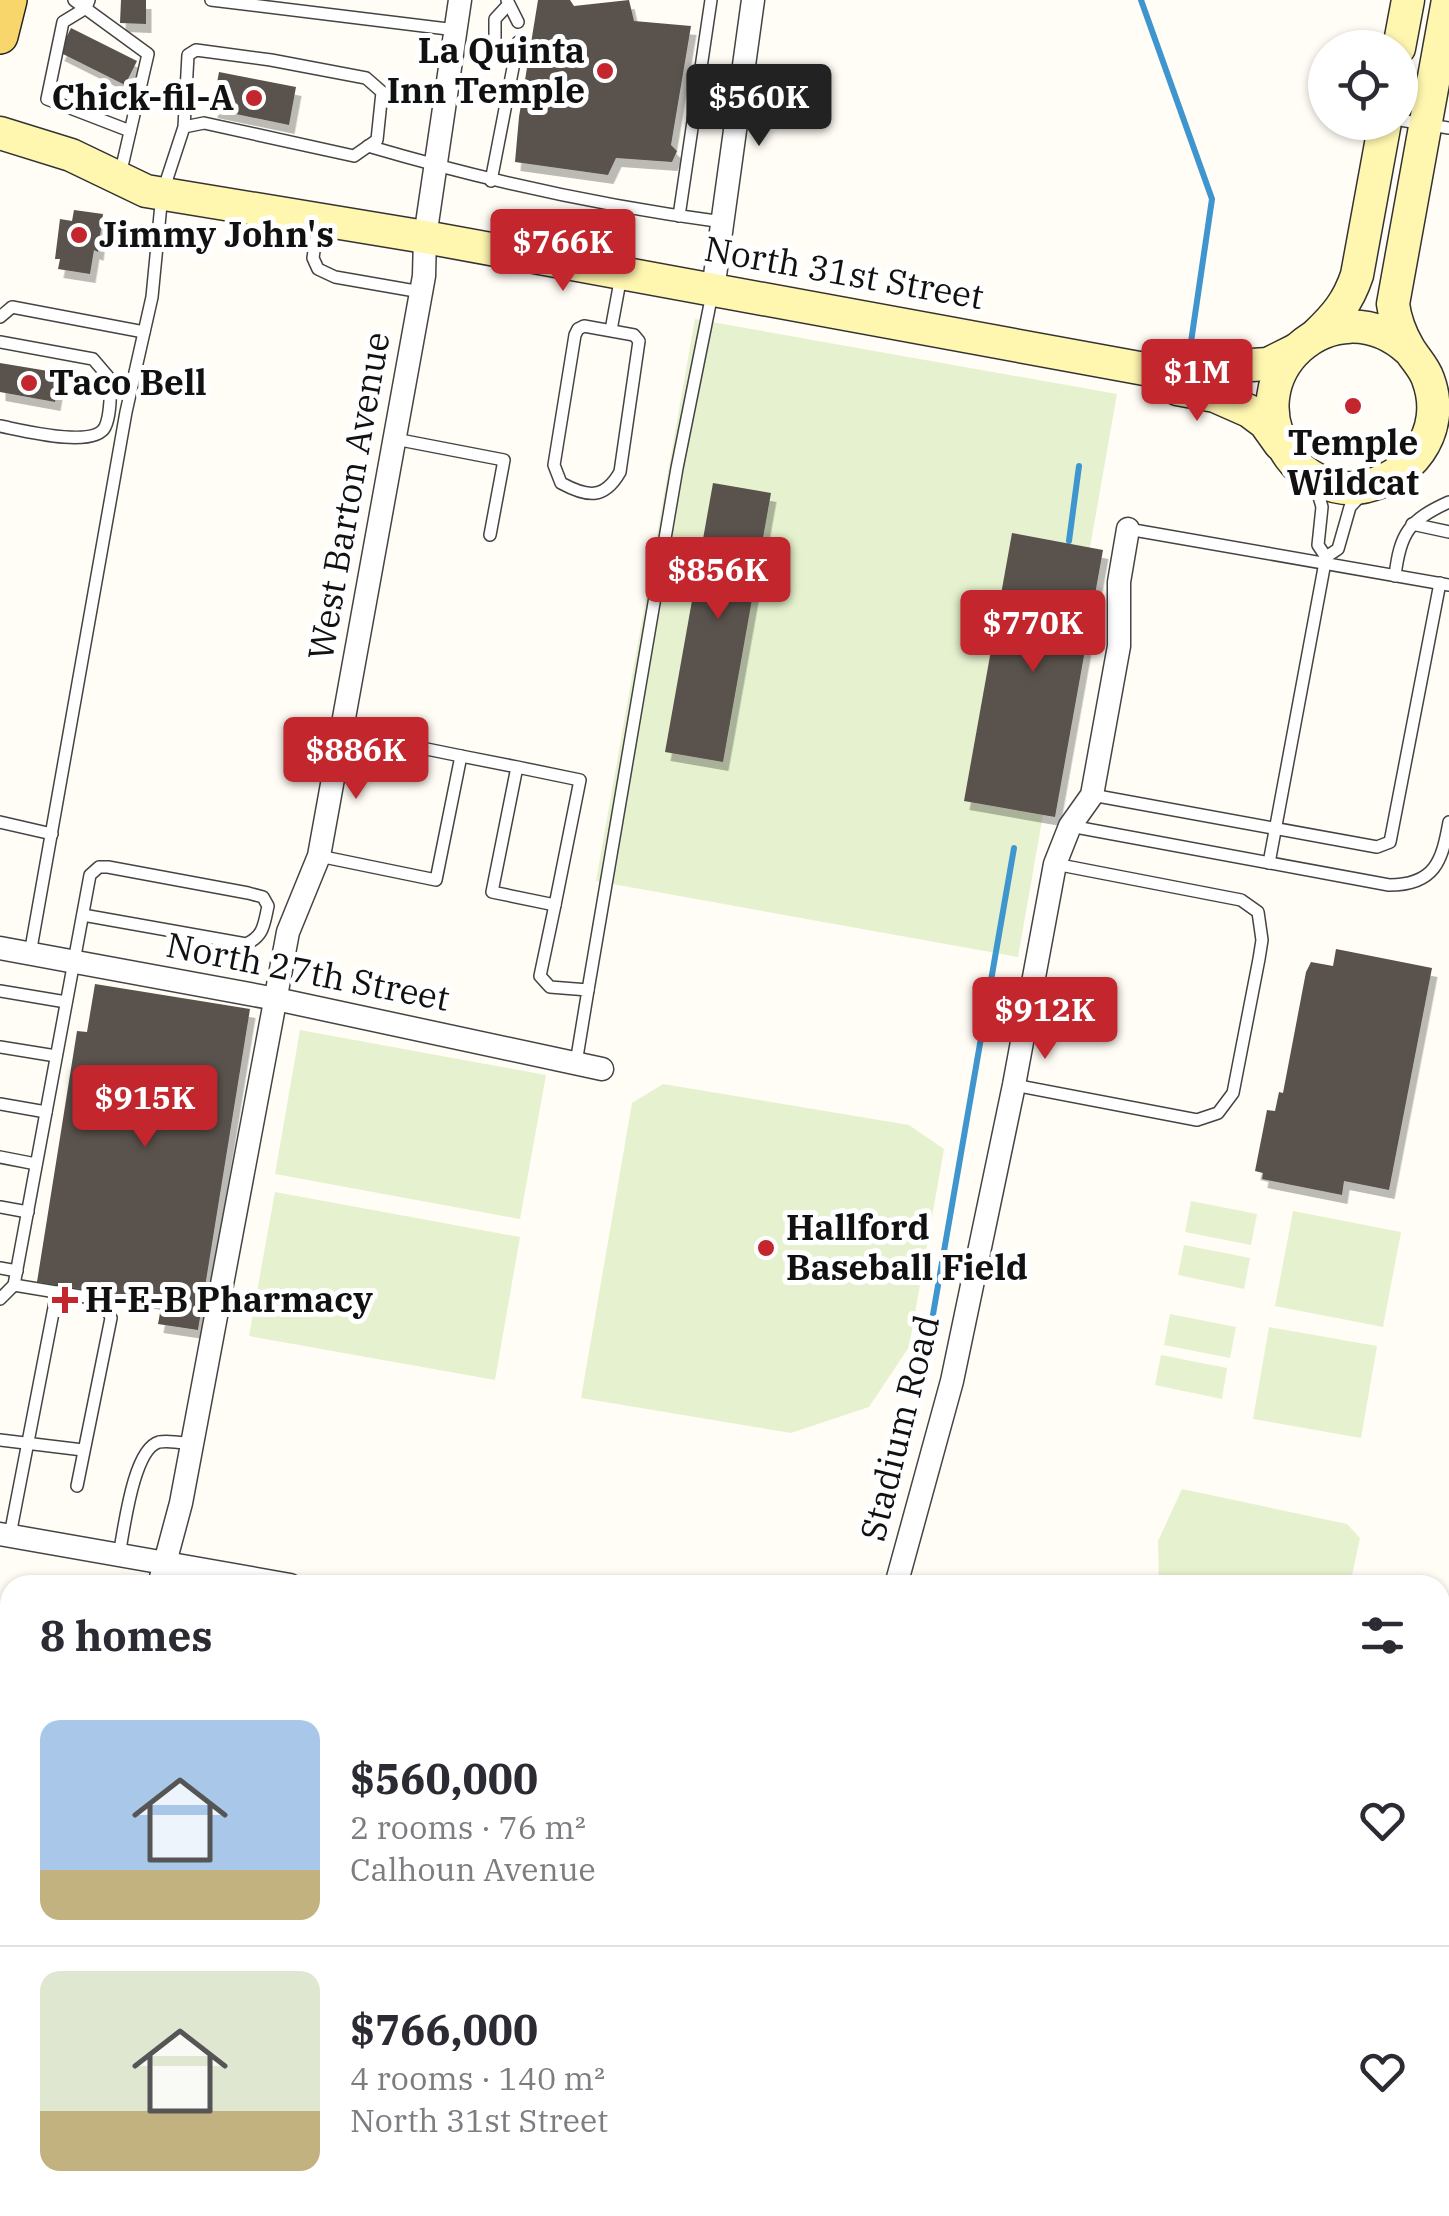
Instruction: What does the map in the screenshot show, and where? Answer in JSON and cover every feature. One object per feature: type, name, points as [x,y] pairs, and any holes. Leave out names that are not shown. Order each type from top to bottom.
[{"type":"main road","points":[[0,36],[9,0]]},
{"type":"street","name":"West Barton Avenue","points":[[162,1574],[181,1504],[288,932],[318,856],[344,732],[421,292],[424,236],[460,0]]},
{"type":"street","points":[[713,290],[753,0]]},
{"type":"street","points":[[1403,30],[1408,0]]},
{"type":"street","points":[[1409,350],[1395,320],[1393,304],[1448,0]]},
{"type":"street","name":"North 31st Street","points":[[0,133],[71,156],[146,191],[424,236],[1150,370],[1178,389],[1215,396],[1248,411],[1264,422],[1280,444]]},
{"type":"street","points":[[1305,343],[1323,331],[1348,326],[1373,328],[1409,350],[1439,387],[1431,428],[1420,454],[1400,474],[1375,486],[1347,489],[1320,482],[1297,466],[1280,444],[1272,417],[1274,389],[1284,363],[1305,343],[1340,313],[1350,298],[1383,140]]},
{"type":"street","name":"North 31st Street","points":[[1150,370],[1183,360],[1235,366],[1268,364],[1305,343]]},
{"type":"street","points":[[1412,462],[1449,448]]},
{"type":"street","name":"Stadium Road","points":[[899,1575],[952,1381],[1055,864],[1070,826],[1092,794],[1119,646],[1119,582],[1128,529]]},
{"type":"street","name":"North 27th Street","points":[[0,948],[276,999],[602,1069]]},
{"type":"street","points":[[5,1534],[119,1554],[162,1574]]},
{"type":"lane","points":[[74,0],[87,4],[148,54],[119,178]]},
{"type":"lane","points":[[211,0],[317,6],[456,30]]},
{"type":"lane","points":[[679,216],[711,0]]},
{"type":"lane","points":[[512,62],[495,44],[495,19],[507,3],[518,22]]},
{"type":"lane","points":[[87,4],[63,22],[47,99],[130,132]]},
{"type":"lane","points":[[492,180],[518,42]]},
{"type":"lane","points":[[30,954],[126,412],[152,297],[162,194],[184,126],[188,55],[196,50],[366,78],[382,92],[377,140],[354,156],[204,123],[184,126]]},
{"type":"lane","points":[[368,146],[592,204],[723,222]]},
{"type":"lane","points":[[318,219],[313,258],[318,269],[336,277],[421,292]]},
{"type":"lane","points":[[611,330],[622,273]]},
{"type":"lane","points":[[576,1063],[676,468],[713,290]]},
{"type":"lane","points":[[0,316],[12,308],[144,332]]},
{"type":"lane","points":[[584,326],[611,330],[634,335],[639,341],[620,472],[610,488],[597,494],[577,491],[561,482],[554,465],[575,335],[584,326]]},
{"type":"lane","points":[[0,342],[93,359],[111,380],[105,427],[97,436],[80,439],[0,426]]},
{"type":"lane","points":[[395,440],[504,460],[490,535]]},
{"type":"lane","points":[[1269,862],[1325,560],[1318,544],[1320,494],[1310,476]]},
{"type":"lane","points":[[1325,560],[1338,549],[1350,507],[1375,486]]},
{"type":"lane","points":[[1395,576],[1398,544],[1412,524],[1449,502]]},
{"type":"lane","points":[[1412,524],[1449,532]]},
{"type":"lane","points":[[1092,794],[1377,846],[1390,842],[1445,584],[1325,560],[1128,529]]},
{"type":"lane","points":[[344,732],[580,780],[540,976],[550,987],[588,990]]},
{"type":"lane","points":[[318,856],[436,880],[461,756]]},
{"type":"lane","points":[[517,767],[492,892],[555,905]]},
{"type":"lane","points":[[0,822],[52,834]]},
{"type":"lane","points":[[1070,826],[1389,885],[1405,884],[1430,874],[1443,856],[1449,822]]},
{"type":"lane","points":[[1014,1085],[1197,1120],[1218,1113],[1233,1093],[1259,960],[1262,940],[1258,912],[1241,900],[1055,864]]},
{"type":"lane","points":[[0,1298],[14,1285],[90,874],[99,867],[248,893],[263,897],[268,906],[263,930],[256,940],[246,944],[83,915]]},
{"type":"lane","points":[[0,991],[66,1002]]},
{"type":"lane","points":[[0,1047],[56,1056]]},
{"type":"lane","points":[[0,1104],[46,1112]]},
{"type":"lane","points":[[0,1157],[36,1164]]},
{"type":"lane","points":[[0,1208],[28,1212]]},
{"type":"lane","points":[[0,1268],[16,1271]]},
{"type":"lane","points":[[14,1285],[98,1299],[111,1318],[77,1486]]},
{"type":"lane","points":[[5,1534],[29,1442],[57,1292]]},
{"type":"lane","points":[[0,1440],[84,1450]]},
{"type":"lane","points":[[119,1554],[138,1466],[146,1450],[160,1442],[192,1444]]},
{"type":"green space","points":[[695,319],[1117,394],[1018,957],[596,881]]},
{"type":"green space","points":[[300,1030],[546,1075],[520,1219],[275,1174]]},
{"type":"green space","name":"Hallford Baseball Field","points":[[663,1084],[909,1125],[944,1149],[909,1347],[869,1407],[791,1433],[581,1398],[632,1103]]},
{"type":"green space","points":[[275,1192],[520,1237],[495,1380],[249,1336]]},
{"type":"green space","points":[[1191,1201],[1257,1214],[1251,1245],[1185,1232]]},
{"type":"green space","points":[[1293,1211],[1401,1232],[1383,1327],[1275,1306]]},
{"type":"green space","points":[[1184,1245],[1250,1258],[1244,1289],[1178,1275]]},
{"type":"green space","points":[[1170,1314],[1236,1327],[1230,1358],[1164,1345]]},
{"type":"green space","points":[[1269,1327],[1377,1346],[1361,1438],[1253,1419]]},
{"type":"green space","points":[[1161,1355],[1227,1368],[1222,1399],[1155,1385]]},
{"type":"green space","points":[[1182,1489],[1347,1524],[1360,1538],[1352,1575],[1159,1575],[1158,1541]]},
{"type":"building","points":[[121,0],[146,0],[146,24],[120,23]]},
{"type":"building","name":"La Quinta Inn Temple","points":[[538,0],[570,0],[574,6],[629,0],[634,21],[691,26],[671,145],[677,151],[672,162],[616,158],[608,175],[515,162]]},
{"type":"building","points":[[71,28],[137,61],[125,85],[59,52]]},
{"type":"building","name":"Chick-fil-A","points":[[219,72],[296,87],[289,125],[212,109]]},
{"type":"building","name":"Jimmy John's","points":[[74,210],[103,214],[98,252],[94,250],[90,274],[58,269],[60,259],[55,259],[60,219],[72,221]]},
{"type":"building","name":"Taco Bell","points":[[0,363],[60,373],[55,402],[0,392]]},
{"type":"building","points":[[713,483],[771,493],[723,762],[665,752]]},
{"type":"building","points":[[1012,533],[1103,550],[1055,817],[964,801]]},
{"type":"building","points":[[1336,949],[1432,968],[1389,1190],[1344,1181],[1342,1195],[1262,1179],[1263,1173],[1255,1171],[1267,1110],[1275,1111],[1279,1092],[1283,1093],[1306,972],[1311,962],[1333,966]]},
{"type":"building","points":[[95,984],[250,1009],[198,1330],[158,1324],[162,1302],[37,1282],[77,1031],[87,1032]]},
{"type":"waterway","points":[[1141,0],[1212,199],[1191,342]]},
{"type":"waterway","points":[[1069,541],[1079,466]]},
{"type":"waterway","points":[[923,1372],[1014,848]]},
{"type":"place","name":"La Quinta Inn Temple","points":[[605,71]]},
{"type":"place","name":"Chick-fil-A","points":[[254,98]]},
{"type":"place","name":"Jimmy John's","points":[[79,235]]},
{"type":"place","name":"Taco Bell","points":[[29,383]]},
{"type":"place","name":"Temple Wildcat","points":[[1353,406]]},
{"type":"place","name":"Hallford Baseball Field","points":[[766,1248]]},
{"type":"place","name":"H-E-B Pharmacy","points":[[65,1300]]}]
